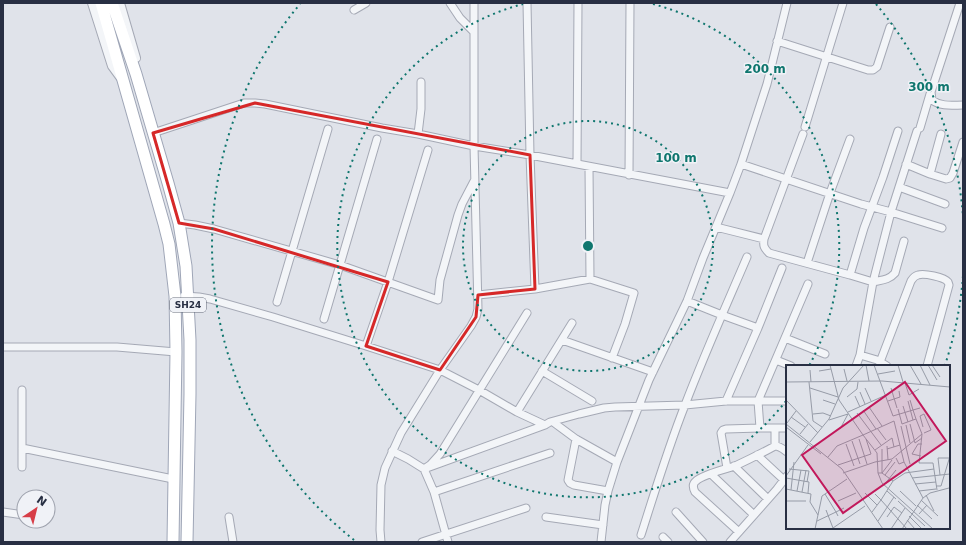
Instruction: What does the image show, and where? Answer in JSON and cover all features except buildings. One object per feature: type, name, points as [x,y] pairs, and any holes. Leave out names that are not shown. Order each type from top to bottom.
[{"type":"main road","name":"SH24","points":[[101,3],[145,153],[169,244],[175,296],[176,352],[173,542]]},
{"type":"main road","name":"SH24","points":[[112,3],[136,74],[168,183],[179,223],[186,266],[190,340],[187,542]]},
{"type":"street","points":[[92,3],[112,66],[123,81]]},
{"type":"street","points":[[120,3],[136,59],[136,74]]},
{"type":"street","points":[[354,10],[366,3]]},
{"type":"street","points":[[450,3],[460,18],[473,31]]},
{"type":"street","points":[[381,542],[381,485],[385,468],[392,451],[401,433],[440,370],[471,326],[478,309],[474,146],[474,3]]},
{"type":"street","points":[[527,3],[530,155],[535,289]]},
{"type":"street","points":[[577,164],[578,3]]},
{"type":"street","points":[[629,174],[630,3]]},
{"type":"street","points":[[601,542],[605,505],[617,462],[653,372],[687,301],[742,164],[767,84],[787,3]]},
{"type":"street","points":[[805,127],[843,3]]},
{"type":"street","points":[[856,365],[860,355],[873,282],[891,212],[960,3]]},
{"type":"street","points":[[777,41],[868,70],[873,70],[877,67],[890,26]]},
{"type":"street","points":[[418,134],[421,109],[421,82]]},
{"type":"street","points":[[930,92],[932,100],[936,103],[942,105],[963,105]]},
{"type":"street","points":[[153,133],[244,103],[254,102],[474,146],[530,155],[730,193]]},
{"type":"street","points":[[277,302],[328,129]]},
{"type":"street","points":[[850,275],[864,228],[898,131]]},
{"type":"street","points":[[803,134],[764,239],[765,249],[769,253],[873,282],[892,277],[895,272],[904,241]]},
{"type":"street","points":[[930,174],[941,134]]},
{"type":"street","points":[[324,319],[376,139]]},
{"type":"street","points":[[808,263],[830,193],[850,139]]},
{"type":"street","points":[[906,164],[930,174],[946,179],[950,178],[963,142]]},
{"type":"street","points":[[366,346],[388,282],[428,150]]},
{"type":"street","points":[[742,164],[872,207],[942,228]]},
{"type":"street","points":[[589,167],[590,279]]},
{"type":"street","points":[[179,223],[204,226],[340,265],[438,300],[440,280],[458,215],[462,204],[475,180]]},
{"type":"street","points":[[899,187],[945,204]]},
{"type":"street","points":[[716,227],[764,239]]},
{"type":"street","points":[[641,534],[685,405],[747,257]]},
{"type":"street","points":[[726,401],[782,268]]},
{"type":"street","points":[[880,362],[911,281],[913,277],[920,274],[942,277],[946,279],[949,284],[927,365]]},
{"type":"street","points":[[478,294],[535,289],[590,279],[634,293],[625,324],[612,358]]},
{"type":"street","points":[[760,428],[758,401],[808,284]]},
{"type":"street","points":[[175,296],[210,299],[440,370],[517,412],[545,425]]},
{"type":"street","points":[[687,301],[758,328]]},
{"type":"street","points":[[424,469],[440,454],[527,313]]},
{"type":"street","points":[[517,412],[572,323]]},
{"type":"street","points":[[785,338],[825,354]]},
{"type":"street","points":[[562,340],[653,372]]},
{"type":"street","points":[[3,347],[117,347],[176,352]]},
{"type":"street","points":[[860,355],[870,357],[885,365]]},
{"type":"street","points":[[776,360],[788,365]]},
{"type":"street","points":[[542,372],[592,402]]},
{"type":"street","points":[[22,390],[22,467]]},
{"type":"street","points":[[424,469],[553,422],[604,408],[685,405],[726,401],[786,400]]},
{"type":"street","points":[[553,422],[576,439],[617,462]]},
{"type":"street","points":[[775,428],[775,446]]},
{"type":"street","points":[[768,499],[731,467],[721,433],[726,429],[786,428]]},
{"type":"street","points":[[576,439],[568,480],[574,485],[608,491]]},
{"type":"street","points":[[739,532],[700,496],[693,485],[695,481],[731,467],[775,446],[778,446],[786,451]]},
{"type":"street","points":[[22,448],[173,479]]},
{"type":"street","points":[[392,451],[424,469],[434,492],[447,538]]},
{"type":"street","points":[[434,492],[550,453]]},
{"type":"street","points":[[730,542],[785,478],[757,455]]},
{"type":"street","points":[[712,474],[754,515]]},
{"type":"street","points":[[422,542],[447,538],[526,508]]},
{"type":"street","points":[[3,512],[16,514]]},
{"type":"street","points":[[676,512],[703,542]]},
{"type":"street","points":[[229,517],[233,542]]},
{"type":"street","points":[[546,517],[603,525]]},
{"type":"highlighted area","points":[[255,103],[530,155],[535,289],[478,295],[476,317],[440,370],[366,346],[388,282],[214,229],[179,223],[153,133]]}]
